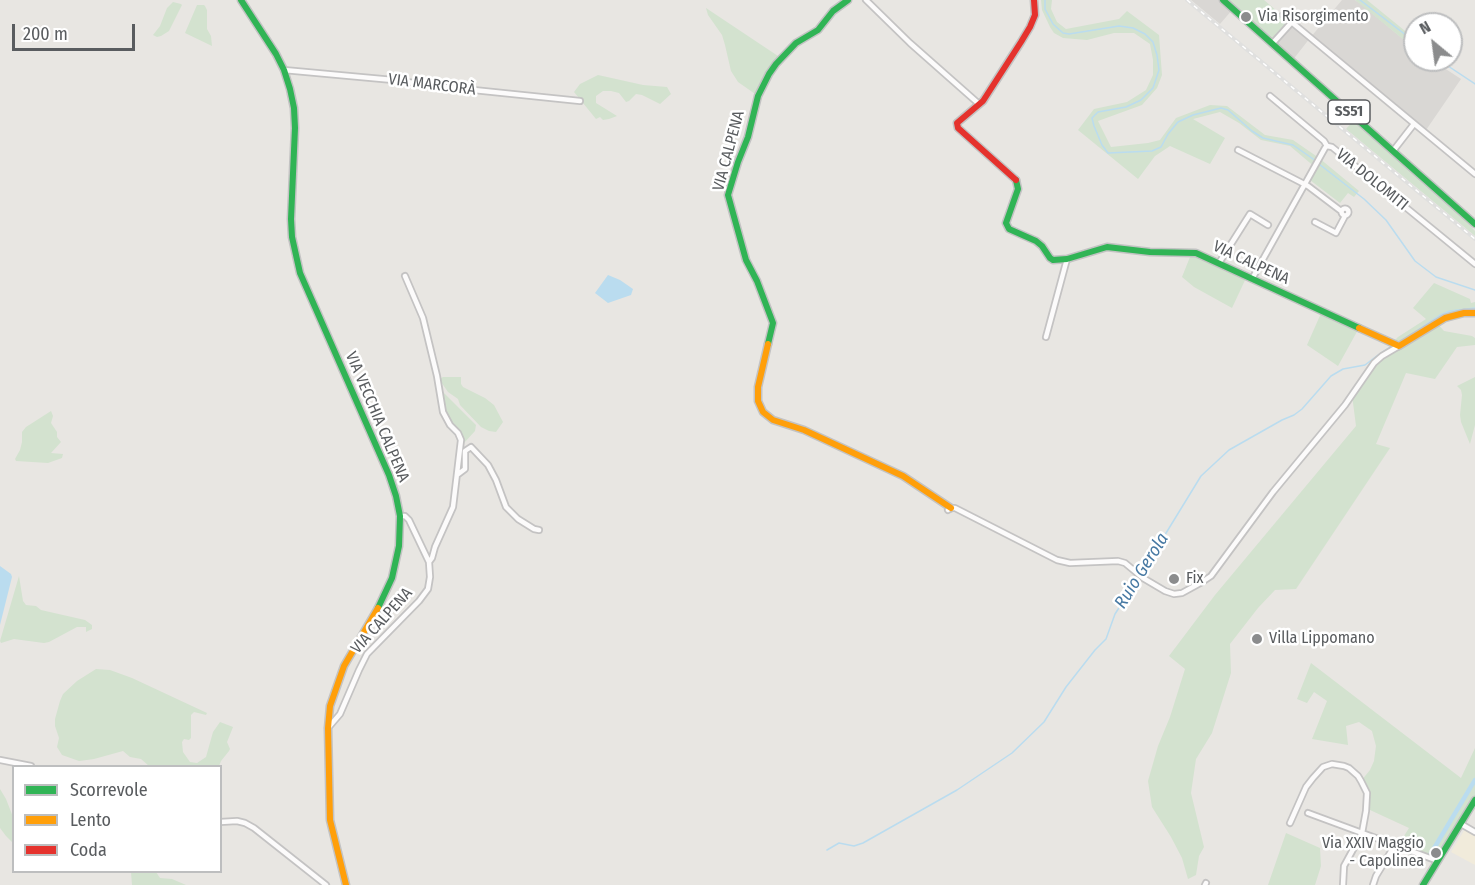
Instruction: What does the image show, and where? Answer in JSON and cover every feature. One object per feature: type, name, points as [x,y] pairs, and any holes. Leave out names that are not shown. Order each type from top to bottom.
[{"type":"street","name":"VIA VECCHIA CALPENA","points":[[241,0],[284,70],[294,108],[296,128],[291,219],[292,237],[300,273],[389,475],[400,516],[399,546],[392,578],[381,603],[344,666],[330,706],[328,728],[330,820],[346,885]]},
{"type":"street","name":"VIA CALPENA","points":[[848,0],[833,11],[818,30],[796,43],[769,74],[758,96],[748,137],[728,195],[746,260],[757,281],[773,323],[758,387],[758,401],[763,412],[773,420],[804,430],[903,476],[950,509],[955,508],[1057,560],[1070,563],[1118,561],[1125,563],[1156,586],[1174,594],[1182,593],[1208,578],[1224,559],[1273,492],[1345,405],[1374,363],[1397,344],[1445,318],[1475,313]]},
{"type":"street","points":[[866,0],[910,43],[979,104]]},
{"type":"street","points":[[1034,0],[1035,15],[1030,27],[983,101],[958,121],[957,126],[1016,179],[1018,189],[1007,220],[1009,230],[1036,241],[1050,258],[1059,261],[1067,259],[1046,337]]},
{"type":"street","name":"SS51","points":[[1222,0],[1475,224]]},
{"type":"street","points":[[1283,15],[1475,174]]},
{"type":"street","points":[[1272,44],[1291,23]]},
{"type":"street","name":"VIA MARCORÀ","points":[[284,70],[580,101]]},
{"type":"street","name":"VIA DOLOMITI","points":[[1270,96],[1327,146],[1332,147],[1475,264]]},
{"type":"street","points":[[1393,151],[1414,124]]},
{"type":"street","points":[[1252,279],[1327,146]]},
{"type":"street","points":[[1238,150],[1305,184],[1343,213],[1336,233],[1315,222]]},
{"type":"street","points":[[1219,263],[1250,214],[1268,225]]},
{"type":"street","name":"VIA CALPENA","points":[[1067,259],[1100,248],[1113,247],[1150,252],[1192,252],[1397,344]]},
{"type":"street","name":"VIA CALPENA","points":[[405,276],[423,318],[443,412],[461,438],[459,475],[453,507],[429,562]]},
{"type":"street","name":"VIA CALPENA","points":[[459,475],[465,469],[465,451],[471,447],[488,465],[506,507],[525,524],[539,530]]},
{"type":"street","name":"VIA CALPENA","points":[[328,728],[340,714],[367,654],[426,593],[430,584],[429,562],[409,520],[405,516],[400,516]]},
{"type":"street","points":[[355,647],[367,654]]},
{"type":"street","points":[[0,760],[26,765]]},
{"type":"street","points":[[1290,823],[1306,788],[1323,767],[1338,765],[1349,768],[1361,780],[1367,797],[1362,833],[1344,866],[1343,885]]},
{"type":"street","points":[[1423,885],[1475,800]]},
{"type":"street","points":[[1308,813],[1438,861]]},
{"type":"street","points":[[222,822],[232,820],[254,828],[326,885]]},
{"type":"street","points":[[1461,824],[1475,832]]},
{"type":"street","points":[[1373,885],[1395,845]]},
{"type":"shaded area","points":[[1191,0],[1223,0],[1233,9],[1220,24]]},
{"type":"shaded area","points":[[1342,0],[1355,0],[1360,3],[1403,39],[1403,72],[1450,72],[1461,79],[1424,133],[1310,38]]},
{"type":"shaded area","points":[[1291,23],[1310,38],[1292,61],[1272,44]]},
{"type":"shaded area","points":[[1465,829],[1475,834],[1475,865],[1451,852]]},
{"type":"green space","points":[[1041,0],[1052,0],[1051,9],[1057,22],[1066,29],[1119,19],[1127,11],[1159,35],[1162,75],[1157,88],[1142,105],[1098,121],[1111,147],[1160,140],[1176,118],[1210,105],[1227,106],[1265,135],[1293,140],[1359,191],[1354,197],[1348,193],[1340,203],[1310,180],[1316,168],[1290,146],[1261,140],[1220,112],[1193,119],[1225,138],[1210,164],[1170,146],[1155,156],[1138,179],[1078,130],[1094,109],[1127,102],[1146,90],[1153,75],[1150,44],[1134,33],[1114,33],[1087,40],[1063,38],[1054,33],[1050,27],[1042,10]]},
{"type":"green space","points":[[1223,0],[1264,0],[1291,23],[1272,44]]},
{"type":"green space","points":[[1355,0],[1367,0],[1403,29],[1403,39]]},
{"type":"green space","points":[[173,2],[182,5],[169,31],[157,37],[153,35],[160,26],[167,8]]},
{"type":"green space","points":[[197,5],[204,5],[207,10],[207,29],[211,36],[212,46],[185,33]]},
{"type":"green space","points":[[706,8],[781,58],[758,96],[738,82],[731,71],[722,35],[708,15]]},
{"type":"green space","points":[[598,75],[643,85],[667,87],[671,94],[660,104],[636,94],[626,102],[619,93],[603,91],[596,96],[596,103],[617,116],[603,120],[600,117],[596,119],[574,92],[580,84]]},
{"type":"green space","points":[[1354,120],[1461,216],[1475,231],[1475,236],[1346,129]]},
{"type":"green space","points":[[1192,252],[1247,276],[1232,308],[1194,287],[1182,277]]},
{"type":"green space","points":[[1434,283],[1470,299],[1471,303],[1475,302],[1475,313],[1437,323],[1444,331],[1472,336],[1475,338],[1475,345],[1457,347],[1435,379],[1406,373],[1376,444],[1390,448],[1296,589],[1275,590],[1230,644],[1231,673],[1212,733],[1196,759],[1191,793],[1204,847],[1199,856],[1196,875],[1188,879],[1182,858],[1152,807],[1148,781],[1185,669],[1169,656],[1215,595],[1356,426],[1352,395],[1377,360],[1398,346],[1393,342],[1426,319],[1413,308]]},
{"type":"green space","points":[[1322,311],[1359,328],[1338,366],[1307,345]]},
{"type":"green space","points":[[461,377],[463,387],[494,405],[503,422],[496,432],[481,427],[460,405],[458,399],[448,392],[439,379]]},
{"type":"green space","points":[[1475,377],[1475,425],[1470,444],[1461,422],[1462,395],[1457,386]]},
{"type":"green space","points":[[439,385],[442,391],[476,425],[475,431],[464,443],[458,470],[460,437],[447,419]]},
{"type":"green space","points":[[51,411],[53,416],[51,423],[61,442],[51,453],[63,454],[62,458],[48,463],[16,461],[22,442],[22,432]]},
{"type":"green space","points":[[19,576],[23,601],[26,605],[85,620],[92,625],[92,629],[86,632],[86,627],[77,627],[44,643],[14,639],[1,643]]},
{"type":"green space","points":[[1311,663],[1461,778],[1475,748],[1475,800],[1438,861],[1399,844],[1409,828],[1366,807],[1367,797],[1361,781],[1374,761],[1376,746],[1372,731],[1359,722],[1346,726],[1348,745],[1312,739],[1327,701],[1314,692],[1307,703],[1297,699]]},
{"type":"green space","points":[[96,669],[110,670],[207,713],[206,715],[194,712],[191,715],[191,738],[184,739],[182,742],[183,752],[190,762],[197,763],[206,757],[213,732],[220,722],[233,727],[227,742],[230,749],[219,765],[148,765],[141,759],[130,757],[123,751],[79,761],[62,755],[57,747],[59,738],[55,719],[63,694],[77,681]]},
{"type":"green space","points":[[0,789],[12,814],[12,842],[0,828]]},
{"type":"green space","points":[[1286,833],[1320,848],[1321,866],[1315,885],[1268,885]]},
{"type":"green space","points":[[131,873],[157,873],[160,878],[172,879],[186,885],[132,885]]},
{"type":"water","points":[[608,275],[633,289],[631,295],[608,303],[595,293]]},
{"type":"water","points":[[0,566],[12,577],[0,625]]},
{"type":"waterway","points":[[1045,0],[1045,9],[1053,24],[1063,33],[1119,26],[1133,28],[1145,34],[1153,42],[1159,70],[1153,88],[1141,100],[1126,107],[1098,112],[1092,118],[1102,145],[1108,153],[1152,151],[1161,147],[1178,122],[1193,115],[1221,108],[1228,110],[1263,138],[1293,145],[1316,161]]},
{"type":"waterway","points":[[1360,0],[1403,33]]},
{"type":"waterway","points":[[1457,72],[1475,84]]},
{"type":"waterway","points":[[1319,164],[1364,199],[1386,220],[1415,261],[1436,277],[1475,290]]},
{"type":"waterway","name":"Ruio Gerola","points":[[1398,343],[1440,315],[1450,311],[1475,308]]},
{"type":"waterway","name":"Ruio Gerola","points":[[827,850],[839,843],[854,846],[863,843],[957,790],[1012,753],[1044,722],[1066,687],[1106,639],[1115,614],[1201,476],[1229,450],[1302,409],[1331,376],[1343,369],[1365,365],[1393,345]]},
{"type":"waterway","points":[[1430,855],[1475,780]]},
{"type":"railway","points":[[1187,0],[1475,239]]},
{"type":"traffic: fast","points":[[241,0],[276,54],[290,89],[295,128],[291,219],[292,237],[300,273],[389,475],[396,496],[400,516],[399,546],[392,578],[378,608]]},
{"type":"traffic: fast","points":[[768,344],[773,323],[757,281],[746,260],[728,195],[748,137],[758,96],[769,74],[796,43],[818,30],[833,11],[848,0]]},
{"type":"traffic: fast","points":[[1223,0],[1475,224]]},
{"type":"traffic: fast","points":[[1016,180],[1018,189],[1006,223],[1009,229],[1036,241],[1053,260],[1067,259],[1107,247],[1150,252],[1196,253],[1359,328]]},
{"type":"traffic: fast","points":[[1423,885],[1475,800]]},
{"type":"traffic: slow","points":[[1359,328],[1399,346],[1445,318],[1464,313],[1475,313]]},
{"type":"traffic: slow","points":[[768,344],[758,387],[758,401],[763,412],[773,420],[804,430],[903,476],[951,508]]},
{"type":"traffic: slow","points":[[346,885],[330,820],[328,728],[330,706],[344,666],[378,608]]},
{"type":"traffic: jam","points":[[1016,180],[958,128],[957,123],[983,101],[1021,42],[1035,15],[1034,0]]},
{"type":"place","name":"Via Risorgimento","points":[[1246,17]]},
{"type":"place","name":"Fix","points":[[1174,579]]},
{"type":"place","name":"Villa Lippomano","points":[[1257,639]]},
{"type":"place","name":"Via XXIV Maggio - Capolinea","points":[[1436,853]]}]
